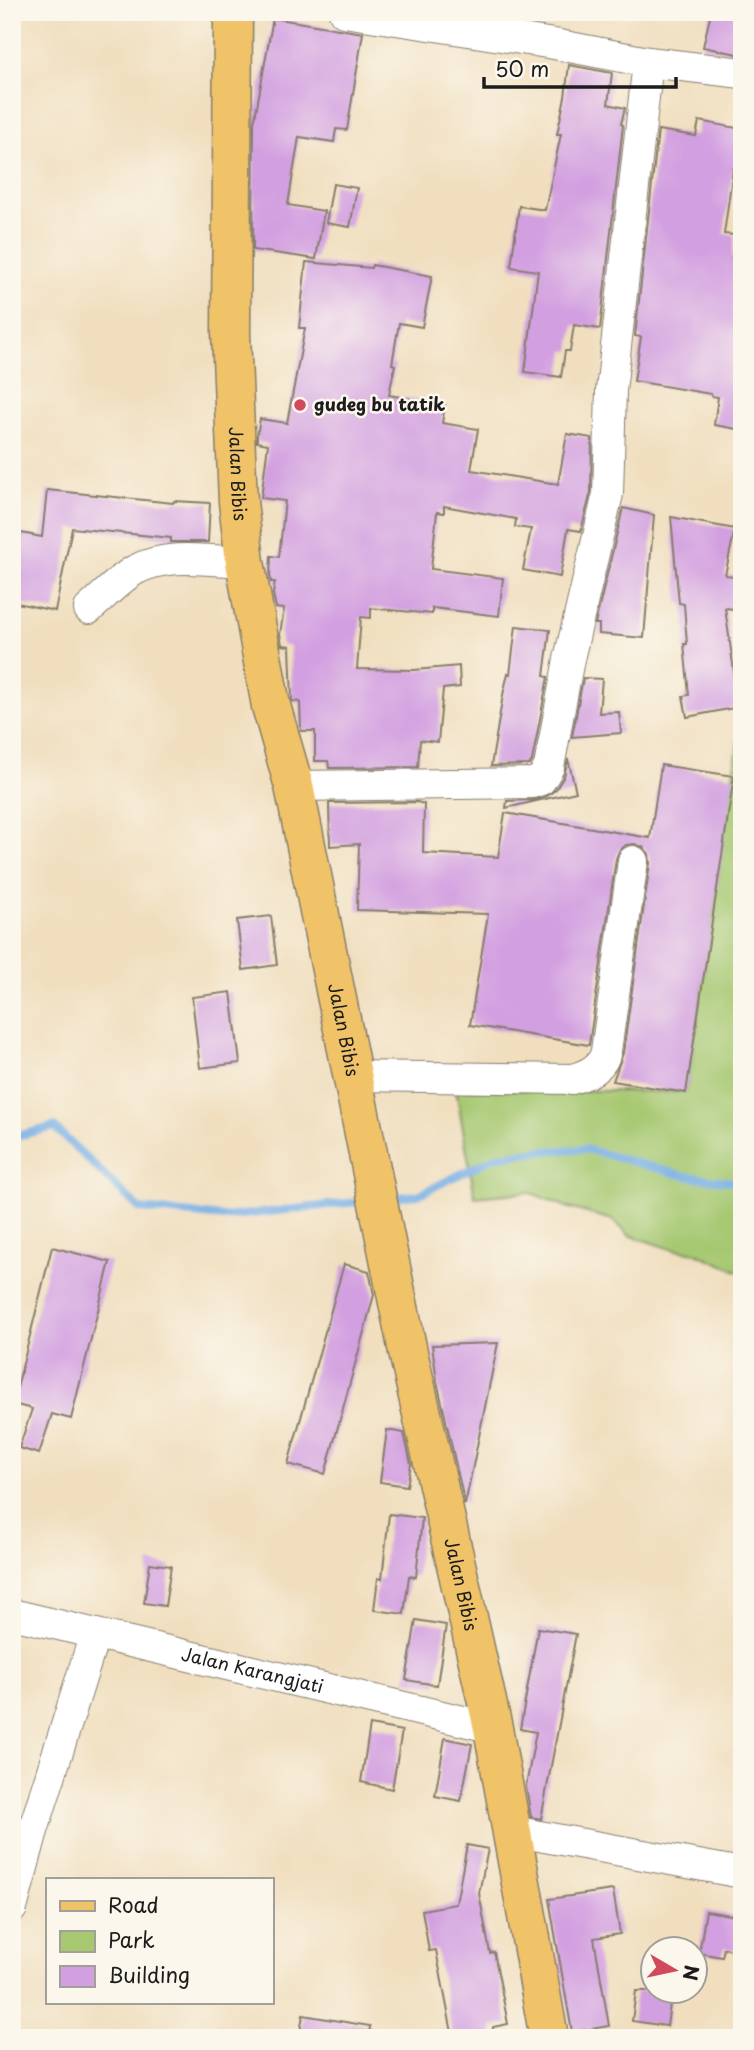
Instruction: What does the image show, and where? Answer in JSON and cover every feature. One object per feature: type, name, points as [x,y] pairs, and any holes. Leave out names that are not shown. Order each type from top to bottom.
[{"type":"main road","name":"Jalan Bibis","points":[[233,12],[231,333],[238,502],[245,562],[271,706],[294,786],[408,1352],[493,1728],[549,2038]]},
{"type":"street","points":[[344,12],[554,44],[648,62],[742,73]]},
{"type":"street","points":[[294,786],[532,783],[541,780],[550,767],[569,659],[608,494],[611,391],[648,62]]},
{"type":"street","points":[[89,609],[134,570],[153,563],[175,559],[245,562]]},
{"type":"street","points":[[353,1076],[572,1079],[591,1072],[604,1059],[606,1051],[633,861]]},
{"type":"street","name":"Jalan Karangjati","points":[[12,1614],[493,1728]]},
{"type":"street","points":[[12,1908],[32,1833],[94,1634]]},
{"type":"street","points":[[512,1831],[742,1873]]},
{"type":"green space","points":[[740,730],[742,1273],[696,1253],[668,1248],[629,1235],[613,1220],[569,1208],[529,1192],[475,1197],[456,1089],[686,1092]]},
{"type":"building","points":[[711,12],[742,12],[742,55],[703,47]]},
{"type":"building","points":[[273,18],[363,33],[347,130],[336,129],[334,142],[299,137],[288,205],[324,211],[316,259],[253,250],[254,123]]},
{"type":"building","points":[[569,65],[612,73],[608,104],[625,108],[621,124],[600,329],[574,325],[570,351],[565,351],[561,377],[525,372],[538,271],[511,267],[519,206],[545,210],[561,134],[557,134]]},
{"type":"building","points":[[699,121],[742,129],[742,171],[733,169],[724,234],[735,235],[732,258],[742,260],[742,391],[737,429],[714,425],[718,397],[634,381],[641,337],[635,336],[658,130],[696,136]]},
{"type":"building","points":[[333,184],[357,188],[350,227],[326,223]]},
{"type":"building","points":[[306,262],[371,268],[372,265],[432,276],[422,327],[399,323],[389,395],[445,405],[442,423],[478,429],[471,470],[558,484],[567,434],[592,438],[591,492],[581,531],[568,529],[560,577],[523,570],[531,529],[515,527],[516,519],[444,506],[444,513],[437,512],[431,569],[503,578],[499,616],[432,608],[432,614],[371,608],[371,618],[361,617],[357,669],[414,670],[459,666],[460,687],[443,689],[438,742],[420,740],[418,767],[329,768],[328,761],[315,761],[315,731],[301,731],[300,702],[292,701],[290,646],[282,645],[280,634],[284,609],[276,608],[273,594],[275,582],[271,582],[270,576],[271,556],[279,557],[285,501],[261,498],[268,444],[257,442],[257,435],[260,419],[287,423],[305,328],[299,328]]},
{"type":"building","points":[[47,490],[173,503],[210,503],[208,542],[171,542],[171,538],[72,528],[55,611],[12,602],[12,577],[21,533],[42,537]]},
{"type":"building","points":[[623,508],[654,515],[644,638],[599,634],[599,624],[595,624]]},
{"type":"building","points":[[671,517],[735,529],[725,575],[742,577],[742,610],[725,608],[739,707],[687,717],[683,696],[689,695],[684,644],[687,644],[684,604],[679,603]]},
{"type":"building","points":[[516,626],[550,630],[544,676],[548,677],[532,761],[529,765],[491,766],[503,695],[508,673],[510,674]]},
{"type":"building","points":[[583,678],[602,679],[599,713],[619,712],[621,733],[572,737]]},
{"type":"building","points":[[568,759],[576,792],[506,808],[507,801],[533,800],[547,796],[556,789],[564,776]]},
{"type":"building","points":[[661,765],[734,776],[686,1093],[613,1081],[623,1053],[650,863],[649,854],[643,847],[626,845],[619,851],[616,859],[589,1045],[470,1025],[488,914],[357,910],[359,844],[330,846],[329,803],[424,804],[423,853],[498,857],[505,813],[650,838]]},
{"type":"building","points":[[271,916],[277,965],[243,970],[237,920]]},
{"type":"building","points":[[231,992],[240,1063],[200,1068],[192,997]]},
{"type":"building","points":[[52,1247],[110,1262],[71,1419],[52,1414],[39,1454],[19,1448],[32,1409],[13,1404]]},
{"type":"building","points":[[344,1264],[369,1271],[374,1295],[325,1474],[288,1464]]},
{"type":"building","points":[[498,1343],[465,1505],[437,1381],[432,1345]]},
{"type":"building","points":[[387,1430],[404,1433],[411,1464],[407,1486],[380,1482]]},
{"type":"building","points":[[389,1514],[422,1518],[416,1577],[409,1576],[404,1614],[374,1610],[378,1578],[382,1579]]},
{"type":"building","points":[[150,1563],[171,1566],[165,1606],[144,1603]]},
{"type":"building","points":[[416,1620],[446,1625],[437,1685],[406,1680]]},
{"type":"building","points":[[538,1628],[576,1634],[541,1819],[531,1817],[526,1786],[536,1732],[520,1729]]},
{"type":"building","points":[[370,1725],[402,1731],[392,1789],[361,1782]]},
{"type":"building","points":[[445,1738],[472,1744],[461,1801],[435,1796]]},
{"type":"building","points":[[467,1845],[488,1849],[479,1893],[490,1953],[494,1952],[508,2024],[493,2027],[492,2038],[453,2038],[436,1950],[429,1951],[422,1910],[456,1904]]},
{"type":"building","points":[[613,1890],[620,1934],[594,1938],[609,2026],[572,2032],[549,1899]]},
{"type":"building","points":[[706,1911],[742,1917],[742,1953],[724,1948],[722,1957],[708,1955],[708,1934],[702,1934]]},
{"type":"building","points":[[636,1991],[638,2004],[670,2004],[667,2026],[632,2021]]},
{"type":"building","points":[[303,2015],[370,2026],[369,2038],[299,2038]]},
{"type":"waterway","points":[[12,1137],[54,1127],[140,1209],[224,1217],[366,1201]]},
{"type":"waterway","points":[[386,1198],[418,1195],[497,1156],[586,1149],[685,1176],[742,1183]]},
{"type":"place","name":"gudeg bu tatik","points":[[300,405]]}]
